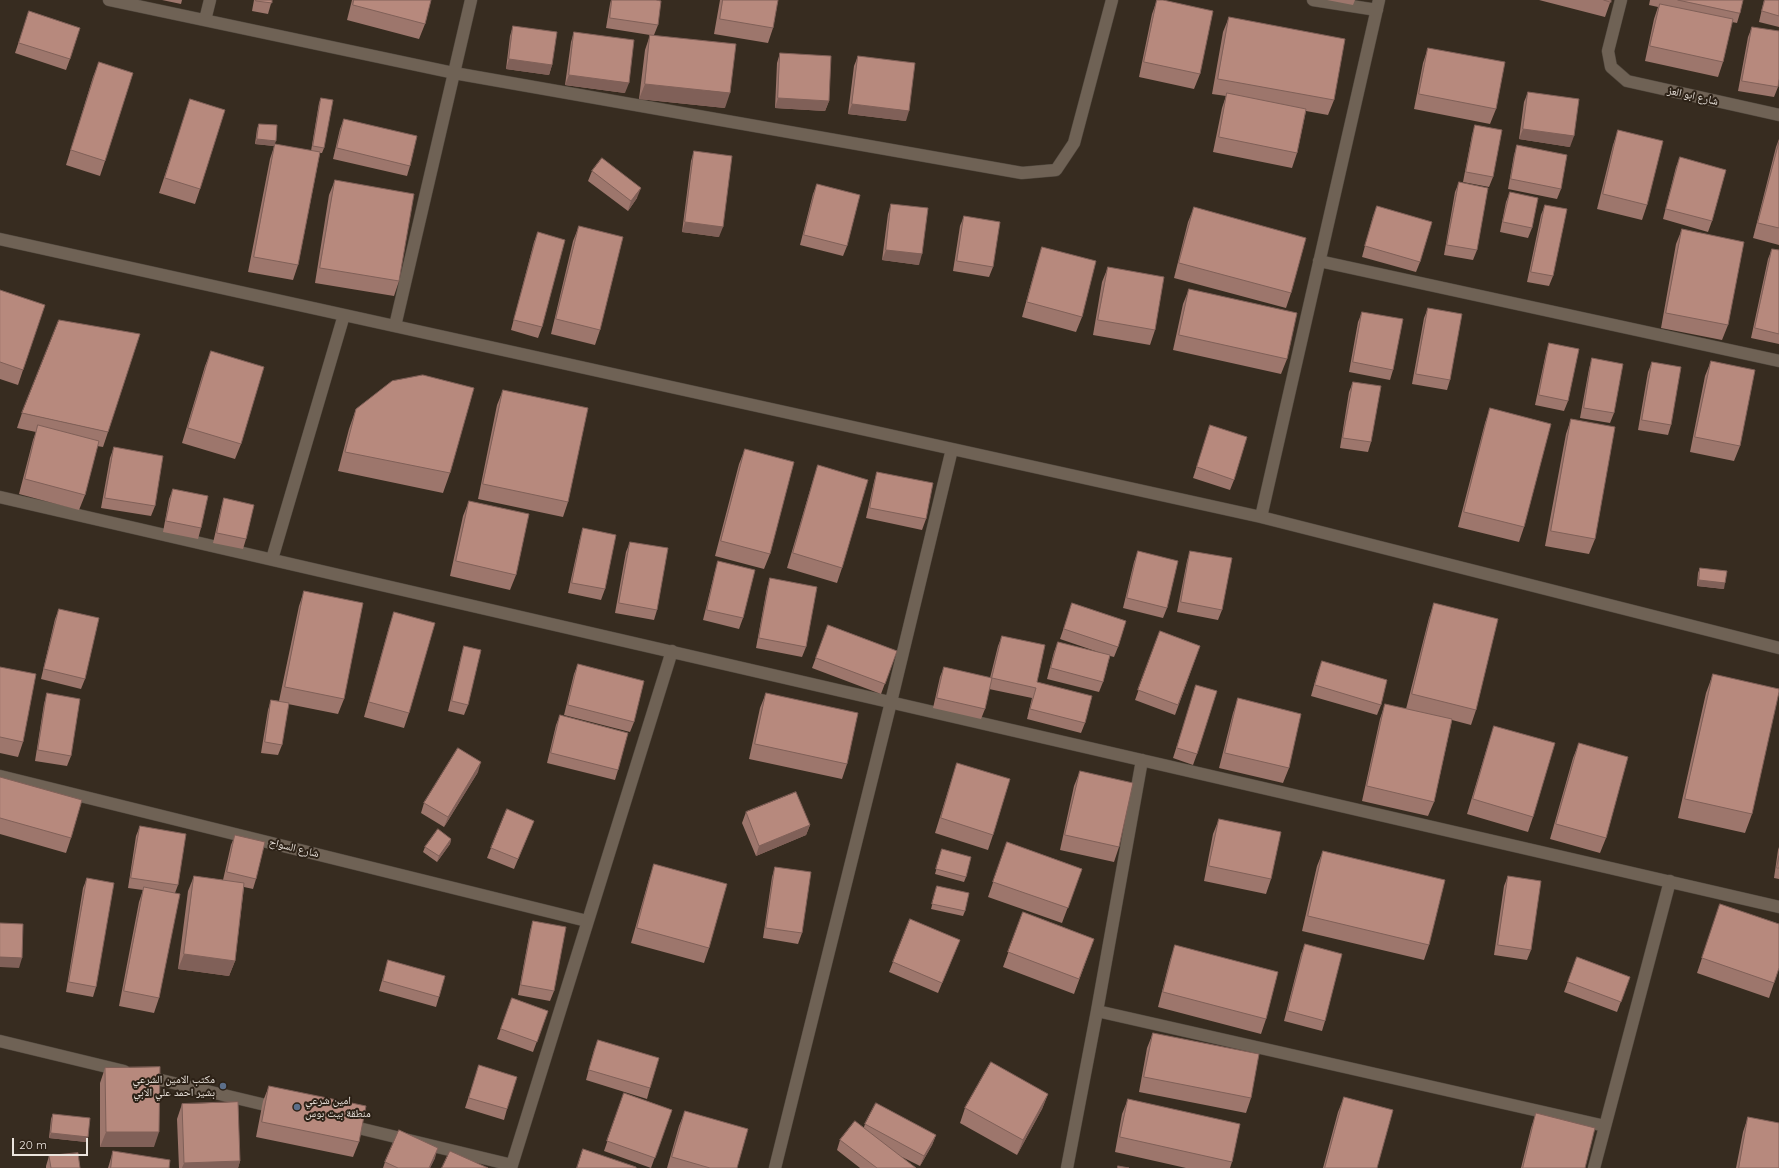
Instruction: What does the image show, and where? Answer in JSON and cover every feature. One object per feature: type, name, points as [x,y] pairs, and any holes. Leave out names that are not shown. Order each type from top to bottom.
[{"type":"street","points":[[109,0],[454,73],[1022,174],[1056,170],[1074,143],[1112,0]]},
{"type":"street","points":[[205,20],[210,0]]},
{"type":"street","points":[[395,326],[471,0]]},
{"type":"street","points":[[1261,517],[1378,5],[1312,0]]},
{"type":"street","name":"شارع ابو العز","points":[[1620,0],[1608,51],[1611,67],[1627,81],[1779,115]]},
{"type":"street","points":[[0,239],[1261,517],[1779,648]]},
{"type":"street","points":[[1320,261],[1779,361]]},
{"type":"street","points":[[272,559],[344,315]]},
{"type":"street","points":[[775,1168],[891,702],[952,449]]},
{"type":"street","points":[[0,496],[1779,907]]},
{"type":"street","points":[[334,1122],[512,1167],[587,921],[672,651]]},
{"type":"street","points":[[1067,1168],[1142,760]]},
{"type":"street","name":"شارع السواح","points":[[0,776],[587,921]]},
{"type":"street","points":[[1594,1168],[1670,882]]},
{"type":"street","points":[[1097,1011],[1605,1126]]},
{"type":"street","points":[[0,1041],[287,1110]]},
{"type":"building","points":[[272,0],[272,3],[256,1]]},
{"type":"building","points":[[354,0],[431,0],[425,24],[353,5]]},
{"type":"building","points":[[612,0],[661,1],[658,25],[610,18]]},
{"type":"building","points":[[723,0],[778,0],[773,28],[720,19]]},
{"type":"building","points":[[1157,0],[1213,11],[1200,74],[1144,62]]},
{"type":"building","points":[[1678,0],[1743,0],[1740,13]]},
{"type":"building","points":[[1765,0],[1779,0],[1779,16],[1762,11]]},
{"type":"building","points":[[1660,4],[1733,19],[1723,62],[1650,46]]},
{"type":"building","points":[[29,11],[80,28],[70,59],[19,43]]},
{"type":"building","points":[[1229,17],[1345,39],[1334,100],[1218,79]]},
{"type":"building","points":[[513,26],[557,32],[552,65],[509,59]]},
{"type":"building","points":[[1752,27],[1779,31],[1778,87],[1742,81]]},
{"type":"building","points":[[574,32],[634,40],[629,83],[569,75]]},
{"type":"building","points":[[650,35],[736,44],[730,93],[645,84]]},
{"type":"building","points":[[1428,48],[1505,62],[1496,109],[1419,94]]},
{"type":"building","points":[[780,53],[831,56],[829,101],[778,98]]},
{"type":"building","points":[[858,56],[915,63],[909,111],[852,104]]},
{"type":"building","points":[[99,62],[133,73],[105,161],[71,150]]},
{"type":"building","points":[[1528,92],[1579,99],[1574,136],[1523,129]]},
{"type":"building","points":[[1227,93],[1306,109],[1297,153],[1219,137]]},
{"type":"building","points":[[321,98],[333,100],[324,148],[313,146]]},
{"type":"building","points":[[190,99],[225,110],[200,189],[165,178]]},
{"type":"building","points":[[344,119],[417,136],[410,166],[337,148]]},
{"type":"building","points":[[259,124],[277,125],[276,141],[257,139]]},
{"type":"building","points":[[1475,125],[1502,130],[1493,177],[1466,172]]},
{"type":"building","points":[[1618,130],[1663,141],[1647,205],[1603,194]]},
{"type":"building","points":[[1779,142],[1779,228],[1758,223]]},
{"type":"building","points":[[275,144],[320,152],[298,265],[254,257]]},
{"type":"building","points":[[1517,145],[1567,155],[1561,189],[1511,179]]},
{"type":"building","points":[[694,151],[732,156],[723,227],[685,222]]},
{"type":"building","points":[[1680,157],[1726,170],[1712,221],[1666,209]]},
{"type":"building","points":[[602,158],[641,188],[631,201],[592,171]]},
{"type":"building","points":[[335,180],[414,194],[399,281],[320,268]]},
{"type":"building","points":[[1459,182],[1488,188],[1477,250],[1447,245]]},
{"type":"building","points":[[817,184],[860,195],[847,246],[804,235]]},
{"type":"building","points":[[1510,192],[1538,198],[1532,228],[1503,222]]},
{"type":"building","points":[[891,204],[928,208],[922,254],[886,250]]},
{"type":"building","points":[[1545,205],[1567,209],[1553,276],[1531,272]]},
{"type":"building","points":[[1377,206],[1432,222],[1420,262],[1365,246]]},
{"type":"building","points":[[1194,207],[1306,238],[1291,293],[1179,263]]},
{"type":"building","points":[[964,216],[1000,222],[993,267],[957,261]]},
{"type":"building","points":[[579,226],[623,237],[600,330],[556,319]]},
{"type":"building","points":[[1682,229],[1744,242],[1728,325],[1666,313]]},
{"type":"building","points":[[538,232],[565,240],[542,327],[514,320]]},
{"type":"building","points":[[1042,247],[1096,261],[1082,317],[1027,302]]},
{"type":"building","points":[[1772,249],[1779,250],[1779,334],[1755,328]]},
{"type":"building","points":[[1108,267],[1164,277],[1155,330],[1098,320]]},
{"type":"building","points":[[1189,289],[1297,313],[1287,359],[1179,335]]},
{"type":"building","points":[[0,290],[45,305],[23,370],[0,362]]},
{"type":"building","points":[[1428,308],[1462,314],[1450,380],[1416,374]]},
{"type":"building","points":[[1362,312],[1403,319],[1393,370],[1353,362]]},
{"type":"building","points":[[59,320],[140,334],[108,432],[22,413]]},
{"type":"building","points":[[1549,343],[1579,349],[1568,401],[1539,395]]},
{"type":"building","points":[[211,351],[264,367],[241,444],[188,428]]},
{"type":"building","points":[[1592,358],[1623,364],[1614,413],[1584,408]]},
{"type":"building","points":[[1711,361],[1755,370],[1740,446],[1695,437]]},
{"type":"building","points":[[1652,362],[1681,367],[1671,425],[1642,420]]},
{"type":"building","points":[[423,375],[474,388],[450,473],[345,452],[356,409],[392,381]]},
{"type":"building","points":[[1353,382],[1381,386],[1371,442],[1343,438]]},
{"type":"building","points":[[503,390],[588,408],[568,502],[483,484]]},
{"type":"building","points":[[1490,408],[1551,424],[1524,527],[1464,512]]},
{"type":"building","points":[[1571,419],[1615,427],[1595,539],[1551,531]]},
{"type":"building","points":[[38,425],[99,441],[85,495],[25,479]]},
{"type":"building","points":[[1210,425],[1247,437],[1234,480],[1197,467]]},
{"type":"building","points":[[114,447],[163,456],[155,506],[105,498]]},
{"type":"building","points":[[745,449],[794,462],[770,554],[721,541]]},
{"type":"building","points":[[818,465],[868,480],[842,568],[793,553]]},
{"type":"building","points":[[877,472],[933,483],[926,519],[870,508]]},
{"type":"building","points":[[173,489],[208,496],[201,528],[166,521]]},
{"type":"building","points":[[224,498],[254,505],[246,539],[217,533]]},
{"type":"building","points":[[469,501],[529,514],[516,575],[456,561]]},
{"type":"building","points":[[583,528],[616,535],[605,589],[572,583]]},
{"type":"building","points":[[630,542],[668,548],[657,610],[619,603]]},
{"type":"building","points":[[1138,551],[1178,561],[1167,608],[1127,598]]},
{"type":"building","points":[[1190,551],[1232,558],[1222,610],[1181,602]]},
{"type":"building","points":[[718,561],[755,570],[743,618],[707,610]]},
{"type":"building","points":[[1700,568],[1727,571],[1725,583],[1699,580]]},
{"type":"building","points":[[770,578],[817,587],[806,647],[759,638]]},
{"type":"building","points":[[304,591],[363,603],[344,699],[285,687]]},
{"type":"building","points":[[1072,603],[1126,621],[1118,647],[1064,629]]},
{"type":"building","points":[[1434,603],[1498,619],[1476,710],[1412,694]]},
{"type":"building","points":[[59,609],[99,618],[85,679],[44,669]]},
{"type":"building","points":[[394,612],[435,623],[409,713],[369,702]]},
{"type":"building","points":[[828,625],[897,651],[885,684],[816,658]]},
{"type":"building","points":[[1160,631],[1200,646],[1178,705],[1138,690]]},
{"type":"building","points":[[1002,636],[1045,645],[1037,682],[1092,696],[1085,723],[1030,709],[1036,688],[992,678]]},
{"type":"building","points":[[1058,642],[1110,655],[1103,682],[1051,668]]},
{"type":"building","points":[[464,646],[481,650],[468,705],[452,701]]},
{"type":"building","points":[[1322,661],[1387,680],[1381,705],[1315,685]]},
{"type":"building","points":[[578,664],[644,681],[634,722],[568,705]]},
{"type":"building","points":[[0,667],[36,674],[23,742],[0,737]]},
{"type":"building","points":[[944,667],[992,678],[985,709],[937,698]]},
{"type":"building","points":[[1713,674],[1779,689],[1752,814],[1685,799]]},
{"type":"building","points":[[1196,685],[1217,691],[1197,754],[1177,748]]},
{"type":"building","points":[[47,693],[80,699],[71,756],[38,750]]},
{"type":"building","points":[[766,693],[858,713],[847,764],[755,744]]},
{"type":"building","points":[[1238,698],[1301,714],[1289,768],[1225,753]]},
{"type":"building","points":[[271,700],[289,703],[282,745],[265,742]]},
{"type":"building","points":[[1385,704],[1452,719],[1434,802],[1367,786]]},
{"type":"building","points":[[560,715],[628,733],[618,770],[551,753]]},
{"type":"building","points":[[1494,726],[1555,743],[1533,817],[1473,799]]},
{"type":"building","points":[[1579,743],[1628,757],[1606,838],[1556,824]]},
{"type":"building","points":[[458,748],[481,762],[448,817],[424,803]]},
{"type":"building","points":[[957,763],[1010,779],[993,835],[941,818]]},
{"type":"building","points":[[1080,771],[1133,783],[1119,847],[1065,835]]},
{"type":"building","points":[[0,777],[82,800],[71,838],[0,818]]},
{"type":"building","points":[[796,792],[810,825],[759,846],[746,812]]},
{"type":"building","points":[[507,809],[534,821],[518,859],[491,848]]},
{"type":"building","points":[[1219,819],[1281,832],[1271,879],[1209,866]]},
{"type":"building","points":[[140,826],[186,834],[178,885],[131,878]]},
{"type":"building","points":[[438,829],[451,839],[439,856],[425,847]]},
{"type":"building","points":[[235,835],[265,842],[256,879],[227,872]]},
{"type":"building","points":[[1007,842],[1082,869],[1068,908],[993,882]]},
{"type":"building","points":[[942,849],[971,857],[966,877],[936,869]]},
{"type":"building","points":[[1323,851],[1445,880],[1429,945],[1308,916]]},
{"type":"building","points":[[1779,856],[1779,868],[1777,868]]},
{"type":"building","points":[[654,864],[727,884],[709,948],[637,928]]},
{"type":"building","points":[[775,867],[811,872],[802,933],[766,928]]},
{"type":"building","points":[[194,876],[244,883],[235,961],[184,954]]},
{"type":"building","points":[[1508,876],[1541,881],[1531,950],[1498,945]]},
{"type":"building","points":[[87,878],[114,883],[96,987],[69,982]]},
{"type":"building","points":[[937,886],[969,893],[965,911],[932,904]]},
{"type":"building","points":[[144,887],[180,894],[159,998],[124,991]]},
{"type":"building","points":[[1720,904],[1779,924],[1779,968],[1774,983],[1702,958]]},
{"type":"building","points":[[1023,912],[1094,939],[1079,979],[1008,952]]},
{"type":"building","points":[[910,919],[960,940],[942,983],[893,962]]},
{"type":"building","points":[[533,921],[566,927],[554,991],[521,985]]},
{"type":"building","points":[[0,923],[23,924],[22,958],[0,957]]},
{"type":"building","points":[[1305,944],[1342,954],[1325,1021],[1288,1011]]},
{"type":"building","points":[[1175,945],[1278,972],[1266,1019],[1163,992]]},
{"type":"building","points":[[1577,957],[1630,977],[1621,1002],[1568,982]]},
{"type":"building","points":[[388,960],[445,976],[439,997],[383,981]]},
{"type":"building","points":[[512,998],[548,1011],[537,1042],[501,1029]]},
{"type":"building","points":[[1153,1033],[1259,1054],[1251,1098],[1144,1077]]},
{"type":"building","points":[[598,1040],[659,1058],[650,1088],[589,1070]]},
{"type":"building","points":[[991,1062],[1048,1094],[1023,1140],[965,1108]]},
{"type":"building","points":[[479,1065],[517,1077],[507,1109],[469,1098]]},
{"type":"building","points":[[160,1067],[159,1132],[106,1132],[105,1068]]},
{"type":"building","points":[[269,1086],[366,1106],[359,1142],[262,1122]]},
{"type":"building","points":[[624,1093],[672,1110],[655,1158],[607,1141]]},
{"type":"building","points":[[1344,1097],[1393,1110],[1377,1168],[1325,1168]]},
{"type":"building","points":[[1128,1099],[1240,1124],[1232,1162],[1120,1137]]},
{"type":"building","points":[[238,1102],[240,1161],[184,1163],[182,1104]]},
{"type":"building","points":[[876,1103],[936,1135],[924,1156],[865,1124]]},
{"type":"building","points":[[685,1111],[748,1129],[737,1168],[710,1168],[672,1157]]},
{"type":"building","points":[[1536,1113],[1595,1128],[1585,1168],[1523,1168]]},
{"type":"building","points":[[53,1114],[90,1118],[88,1137],[51,1133]]},
{"type":"building","points":[[1748,1117],[1779,1123],[1779,1168],[1739,1168]]},
{"type":"building","points":[[855,1121],[916,1168],[877,1168],[840,1140]]},
{"type":"building","points":[[399,1130],[438,1148],[429,1168],[398,1168],[385,1162]]},
{"type":"building","points":[[583,1149],[636,1167],[636,1168],[577,1168]]},
{"type":"building","points":[[113,1151],[170,1160],[169,1168],[111,1168]]},
{"type":"building","points":[[450,1151],[488,1168],[442,1168]]},
{"type":"building","points":[[78,1153],[80,1168],[51,1168],[49,1156]]},
{"type":"building","points":[[1118,1166],[1129,1168],[1118,1168]]},
{"type":"place","name":"مكتب الامين الشرعي بشير احمد علي الابي","points":[[223,1086]]},
{"type":"place","name":"امين شرعي منطقة بيت بوس","points":[[297,1107]]}]
